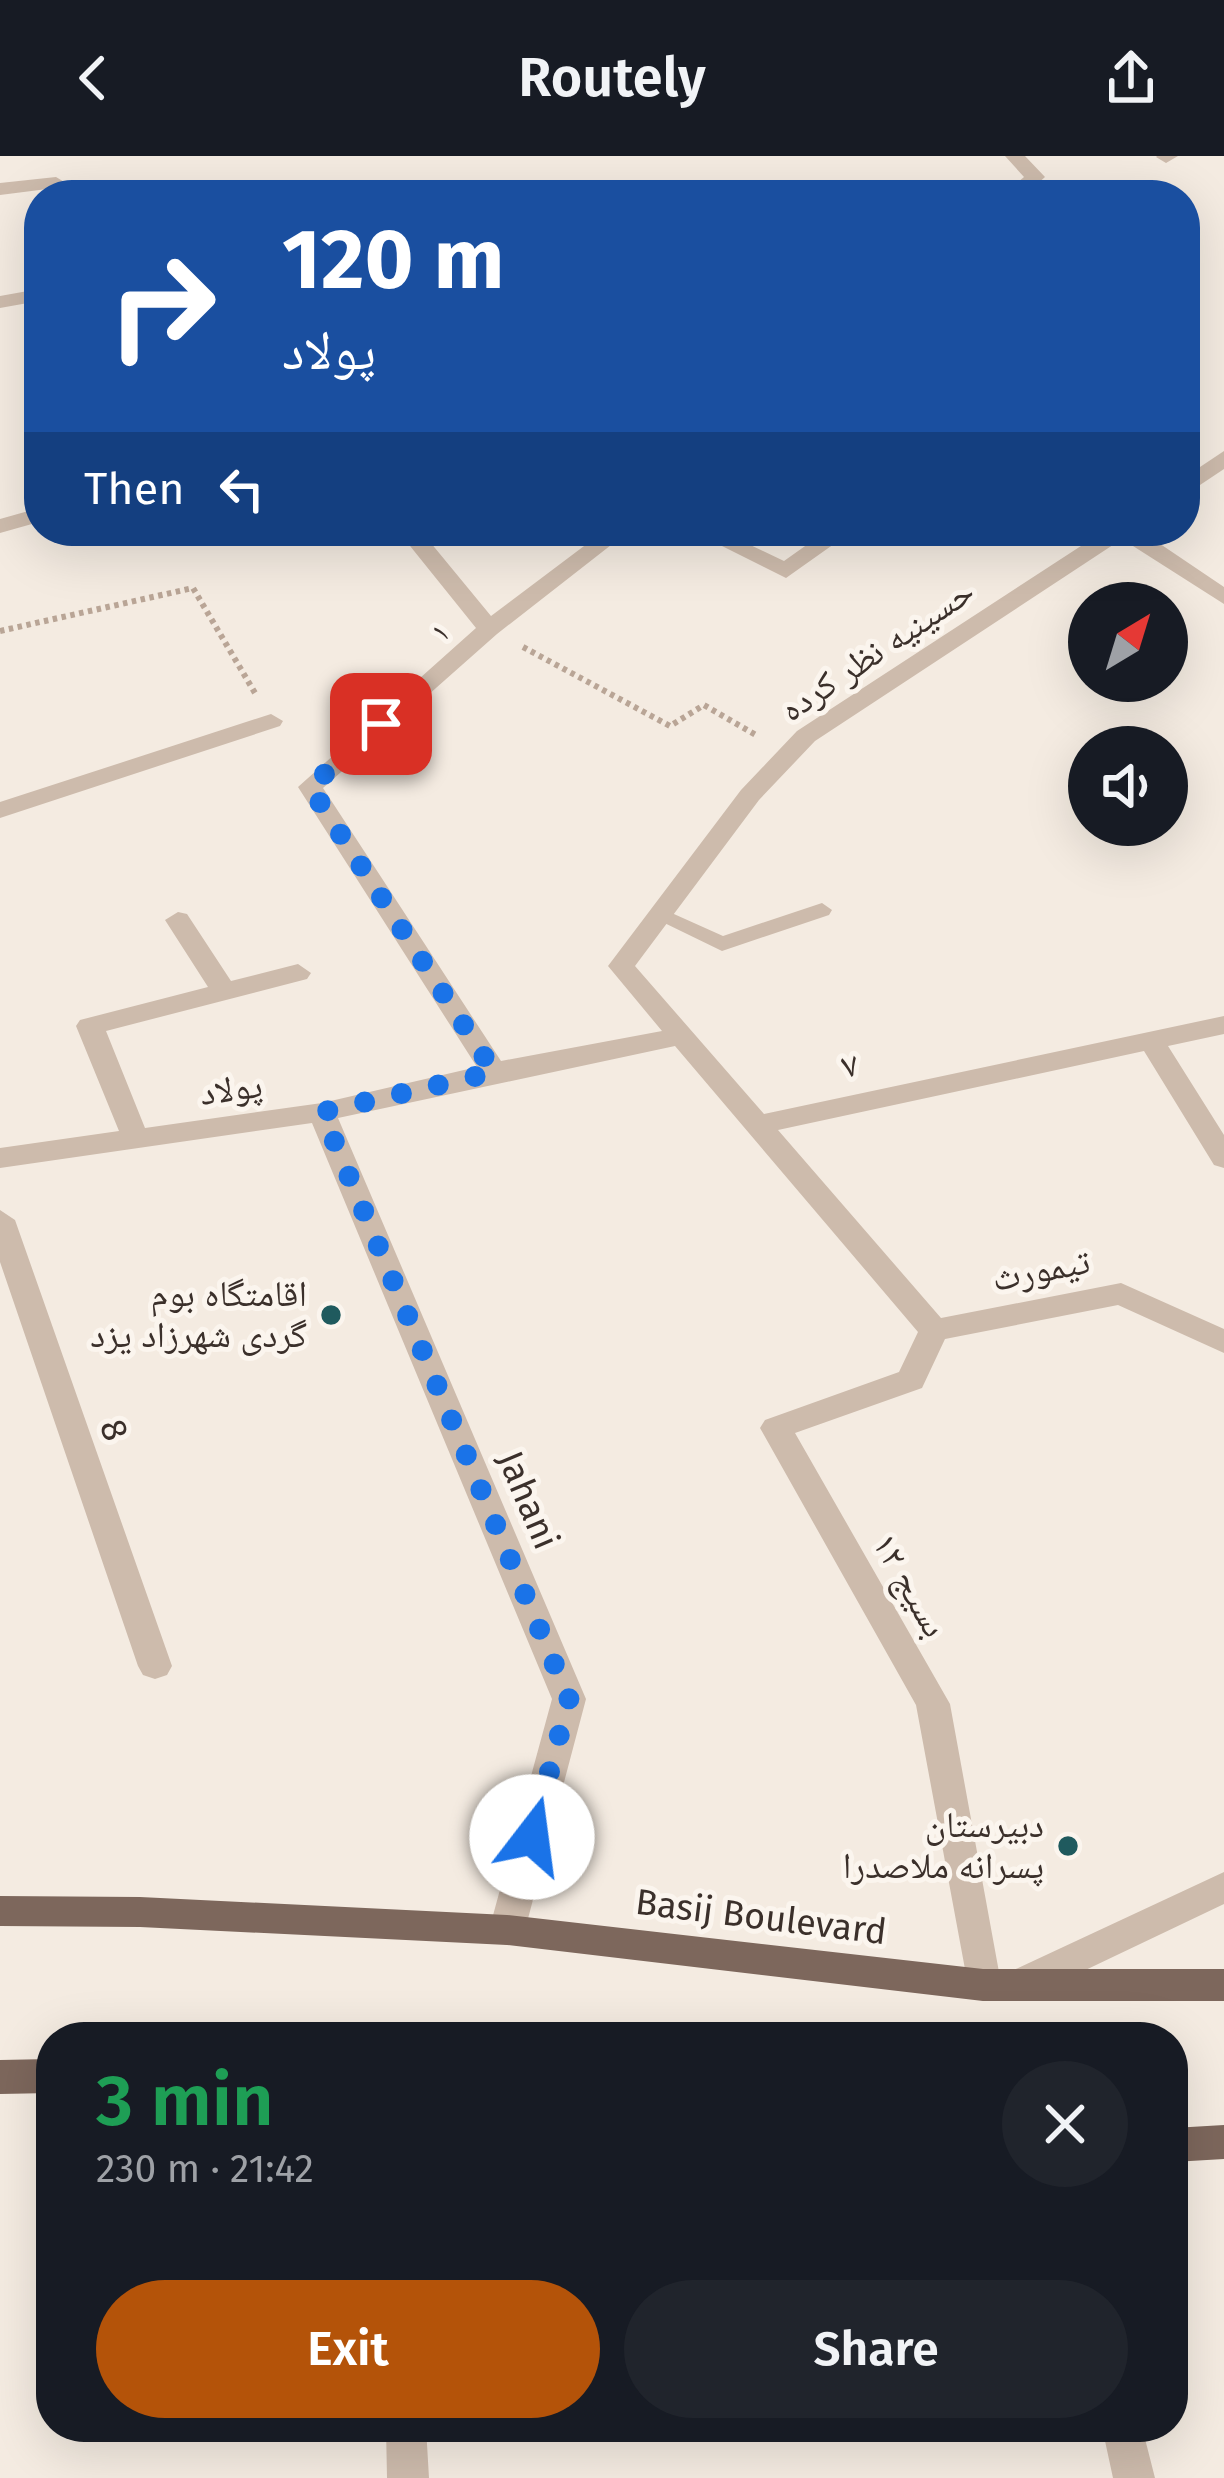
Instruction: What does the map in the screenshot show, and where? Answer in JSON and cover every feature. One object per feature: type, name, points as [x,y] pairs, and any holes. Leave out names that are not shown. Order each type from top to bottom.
[{"type":"main road","name":"Basij Boulevard","points":[[0,1911],[140,1912],[507,1930],[1000,1986],[1224,1985]]},
{"type":"main road","points":[[0,2077],[36,2076]]},
{"type":"main road","points":[[1188,2144],[1224,2142]]},
{"type":"street","points":[[1014,156],[1035,177],[1031,180]]},
{"type":"street","points":[[1200,476],[1224,458]]},
{"type":"street","points":[[422,546],[488,629]]},
{"type":"street","points":[[590,546],[595,549]]},
{"type":"street","name":"۱","points":[[494,1072],[310,787],[488,629],[599,546]]},
{"type":"street","points":[[734,546],[786,571],[820,546]]},
{"type":"street","name":"حسینیه نظر کرده","points":[[681,1036],[621,966],[750,795],[806,736],[1099,546]]},
{"type":"street","points":[[1145,546],[1224,597]]},
{"type":"street","points":[[0,810],[272,721]]},
{"type":"street","points":[[178,920],[224,992]]},
{"type":"street","points":[[136,1139],[90,1026],[298,973]]},
{"type":"street","name":"۷","points":[[758,1125],[1224,1025]]},
{"type":"street","points":[[681,1036],[934,1330]]},
{"type":"street","name":"پولاد","points":[[0,1158],[322,1112],[681,1036]]},
{"type":"street","points":[[1152,1042],[1224,1157]]},
{"type":"street","name":"Jahani","points":[[322,1112],[569,1699],[507,1930]]},
{"type":"street","name":"8","points":[[0,1220],[155,1666]]},
{"type":"street","name":"تیمورث","points":[[934,1330],[1121,1294],[1224,1342]]},
{"type":"street","name":"بسیج ۱۲","points":[[934,1330],[911,1379],[776,1428],[933,1704],[1000,1986]]},
{"type":"street","points":[[1000,1986],[1224,1887]]},
{"type":"street","points":[[407,2442],[408,2478]]},
{"type":"street","points":[[1126,2442],[1134,2478]]},
{"type":"lane","points":[[658,915],[722,944],[822,910]]},
{"type":"path","points":[[0,631],[193,588]]},
{"type":"path","points":[[488,629],[670,726],[704,705],[788,754]]},
{"type":"place","name":"اقامتگاه بوم گردی شهرزاد یزد","points":[[331,1315]]},
{"type":"place","name":"دبیرستان پسرانه ملاصدرا","points":[[1068,1846]]},
{"type":"route","points":[[381,724],[310,787],[494,1072],[322,1112],[569,1699],[532,1837]]}]
